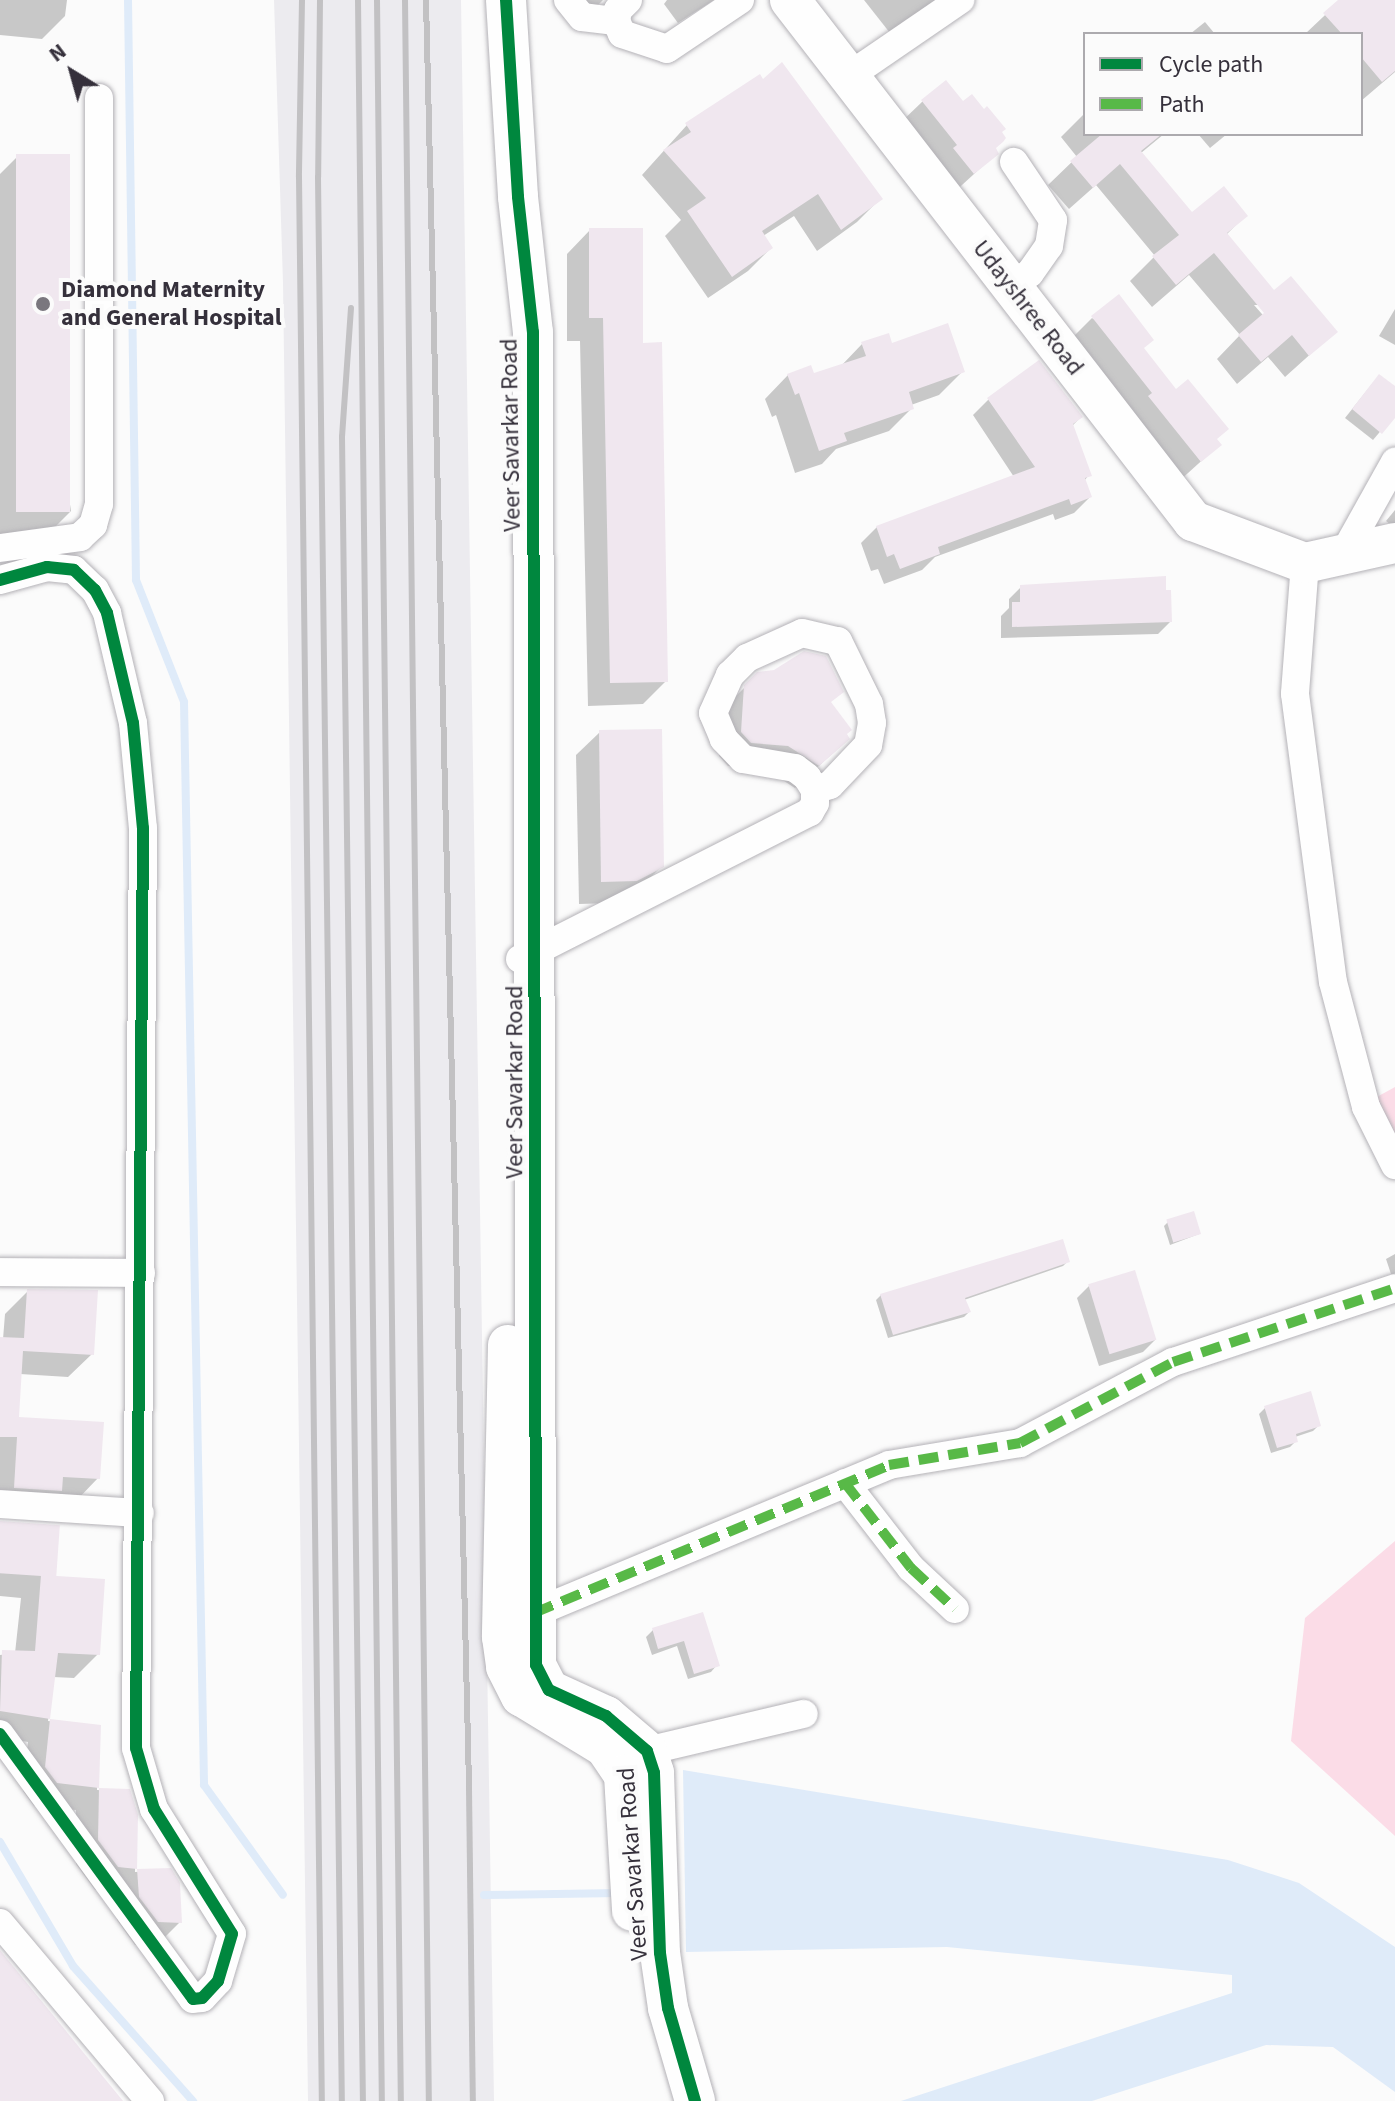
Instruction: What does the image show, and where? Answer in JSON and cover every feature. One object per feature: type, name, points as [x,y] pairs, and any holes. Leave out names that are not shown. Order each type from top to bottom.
[{"type":"street","name":"Veer Savarkar Road","points":[[506,0],[518,197],[507,326],[527,956],[536,1665],[549,1690],[606,1716],[642,1766],[648,1957],[668,2008],[695,2101]]},
{"type":"street","points":[[568,0],[587,20],[622,11],[622,34],[667,49],[740,0]]},
{"type":"street","name":"Udayshree Road","points":[[790,0],[1193,521],[1305,563]]},
{"type":"street","points":[[849,76],[960,0]]},
{"type":"street","points":[[0,548],[80,537],[93,525],[99,504],[99,98]]},
{"type":"street","points":[[1012,286],[1030,273],[1049,246],[1053,220],[1014,162]]},
{"type":"street","points":[[1343,555],[1395,462]]},
{"type":"street","points":[[1395,543],[1305,563],[1295,694],[1333,982],[1366,1107],[1395,1165]]},
{"type":"street","points":[[0,580],[47,567],[74,570],[95,590],[107,613],[133,723],[143,828],[136,1748],[154,1809],[232,1934],[218,1981],[202,1998],[193,1999],[0,1734]]},
{"type":"street","points":[[527,956],[810,812],[815,803],[815,790],[795,768],[743,759],[724,739],[713,713],[730,675],[747,658],[802,633],[838,641],[869,704],[872,723],[868,745],[830,785],[815,790]]},
{"type":"street","name":"Veer Savarkar Road","points":[[527,956],[502,1621],[506,1667],[521,1696],[642,1766]]},
{"type":"street","points":[[0,1272],[141,1273]]},
{"type":"street","points":[[534,1613],[889,1465],[1020,1443],[1173,1362],[1395,1288]]},
{"type":"street","points":[[845,1483],[911,1568],[955,1609]]},
{"type":"street","points":[[0,1504],[140,1513]]},
{"type":"street","points":[[642,1766],[804,1714]]},
{"type":"street","points":[[0,1923],[150,2101]]},
{"type":"street","points":[[648,1957],[645,2016],[670,2101]]},
{"type":"shaded area","points":[[274,0],[461,0],[494,2101],[308,2101],[283,283]]},
{"type":"shaded area","points":[[1395,1087],[1395,1133],[1375,1098]]},
{"type":"shaded area","points":[[1395,1541],[1395,1836],[1291,1741],[1305,1618]]},
{"type":"water","points":[[683,1770],[1228,1860],[1299,1883],[1395,1947],[1395,2092],[1333,2047],[1266,2045],[1092,2101],[901,2101],[1232,1993],[1232,1975],[947,1947],[686,1952]]},
{"type":"building","points":[[1338,0],[1395,0],[1395,71],[1382,82],[1363,59],[1363,32],[1340,32],[1323,13]]},
{"type":"building","points":[[782,62],[883,199],[841,230],[818,194],[762,231],[773,248],[732,277],[687,211],[706,198],[663,150],[691,132],[685,123],[760,74],[763,79]]},
{"type":"building","points":[[946,80],[963,101],[972,94],[984,109],[987,106],[1006,129],[1002,132],[1006,138],[996,148],[999,154],[974,174],[953,148],[957,145],[921,100]]},
{"type":"building","points":[[1100,136],[1160,136],[1141,151],[1192,212],[1224,186],[1248,216],[1227,233],[1274,290],[1291,276],[1338,332],[1309,356],[1292,335],[1261,362],[1238,335],[1264,313],[1214,253],[1176,285],[1152,256],[1179,235],[1120,164],[1093,188],[1070,161]]},
{"type":"building","points":[[16,154],[70,154],[70,512],[16,512]]},
{"type":"building","points":[[589,228],[643,228],[643,343],[662,342],[668,682],[610,683],[603,318],[589,318]]},
{"type":"building","points":[[1119,294],[1154,340],[1144,348],[1176,389],[1188,379],[1229,429],[1217,439],[1222,445],[1201,462],[1148,396],[1152,393],[1091,316]]},
{"type":"building","points":[[948,323],[965,372],[909,392],[914,409],[844,433],[847,441],[819,451],[799,393],[795,395],[787,374],[811,365],[814,373],[866,356],[861,342],[889,333],[892,343]]},
{"type":"building","points":[[1039,360],[1083,417],[1073,424],[1092,476],[1085,478],[1092,497],[1071,505],[1069,499],[938,547],[940,554],[900,569],[894,554],[887,557],[876,526],[1035,467],[987,398]]},
{"type":"building","points":[[1379,374],[1395,386],[1395,418],[1382,434],[1352,409]]},
{"type":"building","points":[[1166,576],[1166,590],[1171,590],[1172,622],[1012,627],[1012,602],[1020,602],[1020,585]]},
{"type":"building","points":[[804,651],[826,656],[844,692],[831,702],[852,730],[847,734],[850,739],[819,766],[788,746],[751,743],[741,732],[744,685],[757,672],[774,670]]},
{"type":"building","points":[[662,729],[664,867],[637,881],[601,882],[599,730]]},
{"type":"building","points":[[1194,1211],[1201,1234],[1173,1242],[1166,1219]]},
{"type":"building","points":[[1063,1239],[1070,1262],[965,1298],[971,1312],[893,1335],[880,1294]]},
{"type":"building","points":[[1135,1270],[1156,1340],[1109,1354],[1088,1284]]},
{"type":"building","points":[[27,1289],[98,1290],[94,1355],[23,1351],[19,1417],[104,1422],[100,1479],[63,1477],[62,1491],[14,1488],[17,1437],[0,1437],[0,1337],[24,1338]]},
{"type":"building","points":[[1311,1391],[1321,1426],[1296,1434],[1298,1442],[1277,1448],[1264,1406]]},
{"type":"building","points":[[0,1521],[60,1525],[56,1577],[0,1573]]},
{"type":"building","points":[[41,1575],[105,1579],[100,1655],[58,1653],[50,1719],[0,1711],[2,1650],[35,1651]]},
{"type":"building","points":[[703,1612],[720,1666],[694,1674],[684,1641],[658,1649],[652,1628]]},
{"type":"building","points":[[50,1719],[101,1725],[99,1788],[57,1783],[45,1767]]},
{"type":"building","points":[[99,1788],[130,1789],[138,1815],[137,1869],[118,1867],[98,1840]]},
{"type":"building","points":[[171,1868],[180,1883],[182,1923],[158,1922],[139,1897],[137,1869]]},
{"type":"building","points":[[0,1950],[123,2101],[0,2101]]},
{"type":"waterway","points":[[128,0],[136,580],[184,702],[204,1785],[283,1895]]},
{"type":"waterway","points":[[0,1842],[73,1966],[193,2101]]},
{"type":"waterway","points":[[484,1895],[619,1893]]},
{"type":"railway","points":[[302,0],[299,177],[322,2101]]},
{"type":"railway","points":[[320,0],[318,177],[342,2101]]},
{"type":"railway","points":[[358,0],[382,2101]]},
{"type":"railway","points":[[377,0],[401,2101]]},
{"type":"railway","points":[[405,0],[429,2101]]},
{"type":"railway","points":[[426,0],[469,1788],[473,2101]]},
{"type":"railway","points":[[351,308],[342,437],[363,2101]]},
{"type":"marked path","points":[[534,1613],[889,1465],[1020,1443],[1173,1362],[1395,1288]]},
{"type":"marked path","points":[[845,1483],[911,1568],[955,1609]]},
{"type":"cycle path","points":[[506,0],[518,197],[533,332],[536,1665],[549,1690],[606,1716],[647,1751],[654,1773],[660,1953],[668,2008],[695,2101]]},
{"type":"cycle path","points":[[0,580],[47,567],[74,570],[95,590],[107,613],[133,723],[143,828],[136,1748],[154,1809],[232,1934],[218,1981],[202,1998],[193,1999],[0,1734]]},
{"type":"place","name":"Diamond Maternity and General Hospital","points":[[43,304]]}]
